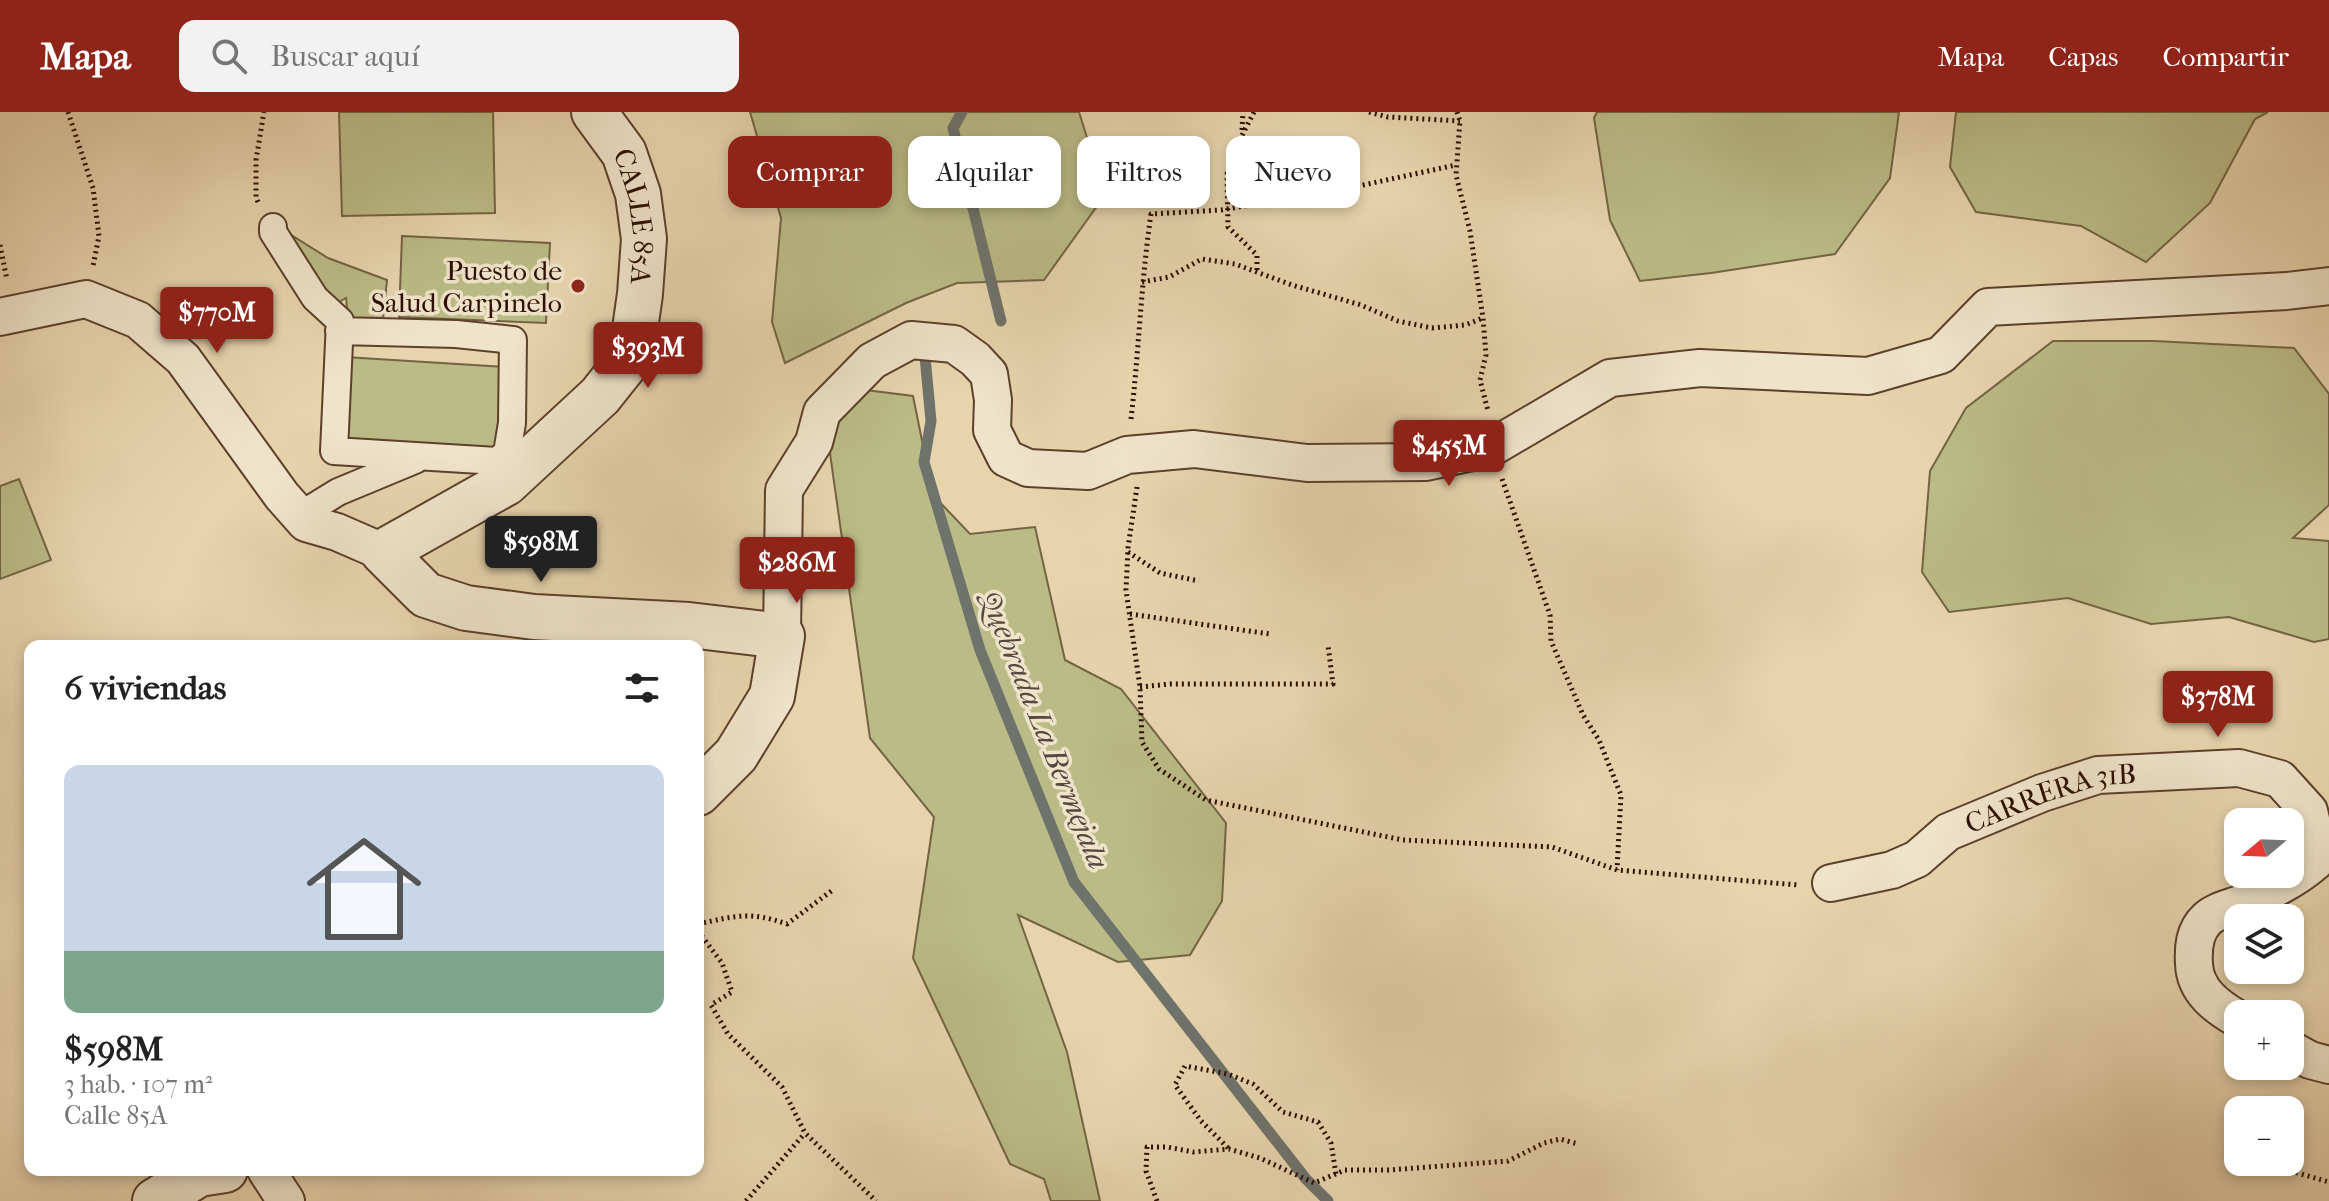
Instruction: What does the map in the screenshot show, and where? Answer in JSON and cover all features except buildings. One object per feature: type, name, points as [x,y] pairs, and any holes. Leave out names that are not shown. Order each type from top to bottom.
[{"type":"street","name":"CALLE 85A","points":[[383,552],[506,483],[600,396],[631,357],[644,239],[638,194],[624,153],[594,112]]},
{"type":"street","points":[[273,227],[273,232],[315,298],[340,321],[339,331],[334,451],[497,461],[507,453],[512,423],[513,340],[456,334],[339,331]]},
{"type":"street","points":[[704,787],[736,755],[772,696],[782,636],[784,490],[814,442],[822,412],[872,361],[911,340],[954,344],[989,374],[993,400],[992,430],[1006,458],[1028,468],[1088,471],[1135,454],[1194,449],[1307,463],[1426,462],[1491,448],[1610,378],[1700,368],[1868,376],[1941,355],[1988,307],[2287,291],[2329,286]]},
{"type":"street","points":[[0,317],[86,299],[138,320],[183,359],[282,496],[306,523],[337,532],[383,552],[426,595],[466,608],[534,617],[689,625],[782,636]]},
{"type":"street","points":[[297,513],[338,492],[430,455]]},
{"type":"street","name":"CARRERA 31B","points":[[1831,883],[1892,870],[1917,859],[1948,832],[2042,793],[2098,775],[2239,768],[2280,779],[2309,811],[2317,845],[2315,862],[2286,884],[2208,917],[2198,931],[2193,946],[2194,973],[2209,1000],[2224,1010]]},
{"type":"street","points":[[2304,1057],[2329,1065]]},
{"type":"street","points":[[155,1201],[196,1176]]},
{"type":"street","points":[[270,1176],[286,1201]]},
{"type":"path","points":[[68,112],[93,188],[99,236],[86,299]]},
{"type":"path","points":[[264,112],[256,160],[256,197],[273,227]]},
{"type":"path","points":[[1242,135],[1243,112]]},
{"type":"path","points":[[1254,112],[1227,174],[1228,227],[1257,255],[1257,272]]},
{"type":"path","points":[[1369,112],[1388,117],[1460,121]]},
{"type":"path","points":[[1450,112],[1460,121]]},
{"type":"path","points":[[1457,112],[1460,121],[1456,175],[1470,231],[1483,318],[1486,355],[1480,380],[1491,421],[1491,448],[1550,615],[1551,641],[1583,715],[1599,740],[1621,795],[1617,870]]},
{"type":"path","points":[[1456,165],[1228,209],[1151,214],[1142,282],[1126,590],[1140,687],[1142,742],[1159,769],[1206,800],[1403,840],[1552,847],[1617,870],[1789,886],[1831,883]]},
{"type":"path","points":[[1142,282],[1169,277],[1202,259],[1235,264],[1361,305],[1398,321],[1432,328],[1465,325],[1483,318]]},
{"type":"path","points":[[1128,551],[1160,573],[1199,581]]},
{"type":"path","points":[[1130,614],[1270,634]]},
{"type":"path","points":[[1140,687],[1170,684],[1333,684],[1328,645]]},
{"type":"path","points":[[704,923],[742,914],[787,924],[834,889]]},
{"type":"path","points":[[704,939],[722,963],[732,992],[711,1005],[728,1034],[782,1087],[805,1133],[876,1201]]},
{"type":"path","points":[[1229,1149],[1201,1121],[1175,1085],[1185,1066],[1228,1074],[1253,1084],[1283,1112],[1318,1122],[1331,1143],[1336,1174]]},
{"type":"path","points":[[746,1201],[805,1133]]},
{"type":"path","points":[[1157,1201],[1146,1171],[1147,1147],[1193,1152],[1229,1149],[1260,1158],[1288,1174],[1314,1183],[1345,1170],[1389,1170],[1508,1161],[1544,1143],[1560,1139],[1578,1144]]},
{"type":"path","points":[[2304,1175],[2329,1182]]},
{"type":"green space","points":[[339,112],[493,112],[495,213],[342,216]]},
{"type":"green space","points":[[750,112],[1079,112],[1087,136],[1077,136],[1077,208],[1096,208],[1044,280],[957,283],[906,303],[785,363],[772,322],[781,218],[778,208],[892,208],[892,136],[757,136]]},
{"type":"green space","points":[[1597,112],[1899,112],[1890,178],[1835,254],[1640,281],[1610,220],[1594,118]]},
{"type":"green space","points":[[1956,112],[2268,112],[2255,119],[2210,203],[2146,262],[2081,226],[1976,212],[1950,167]]},
{"type":"green space","points":[[280,228],[328,258],[387,280],[382,329],[349,327],[346,298],[337,303],[319,297]]},
{"type":"green space","points":[[402,236],[550,243],[546,323],[399,317]]},
{"type":"green space","points":[[2053,341],[2154,341],[2294,348],[2329,394],[2329,505],[2293,538],[2329,541],[2329,639],[2314,642],[2229,617],[2151,624],[2068,598],[1949,612],[1922,572],[1930,471],[1966,408]]},
{"type":"green space","points":[[345,357],[505,367],[500,456],[340,446]]},
{"type":"green space","points":[[850,388],[913,396],[933,495],[970,534],[1035,527],[1065,660],[1121,689],[1226,823],[1222,901],[1190,955],[1118,962],[1018,915],[1067,1052],[1100,1201],[1051,1201],[1044,1179],[1010,1164],[913,958],[934,817],[870,738],[828,439]]},
{"type":"green space","points":[[19,479],[51,560],[0,579],[0,486]]},
{"type":"waterway","name":"Quebrada La Bermejala","points":[[962,112],[953,128],[1001,321]]},
{"type":"waterway","name":"Quebrada La Bermejala","points":[[924,346],[931,421],[924,462],[980,650],[1074,882],[1306,1179],[1328,1201]]},
{"type":"place","name":"Puesto de Salud Carpinelo","points":[[578,286]]}]
